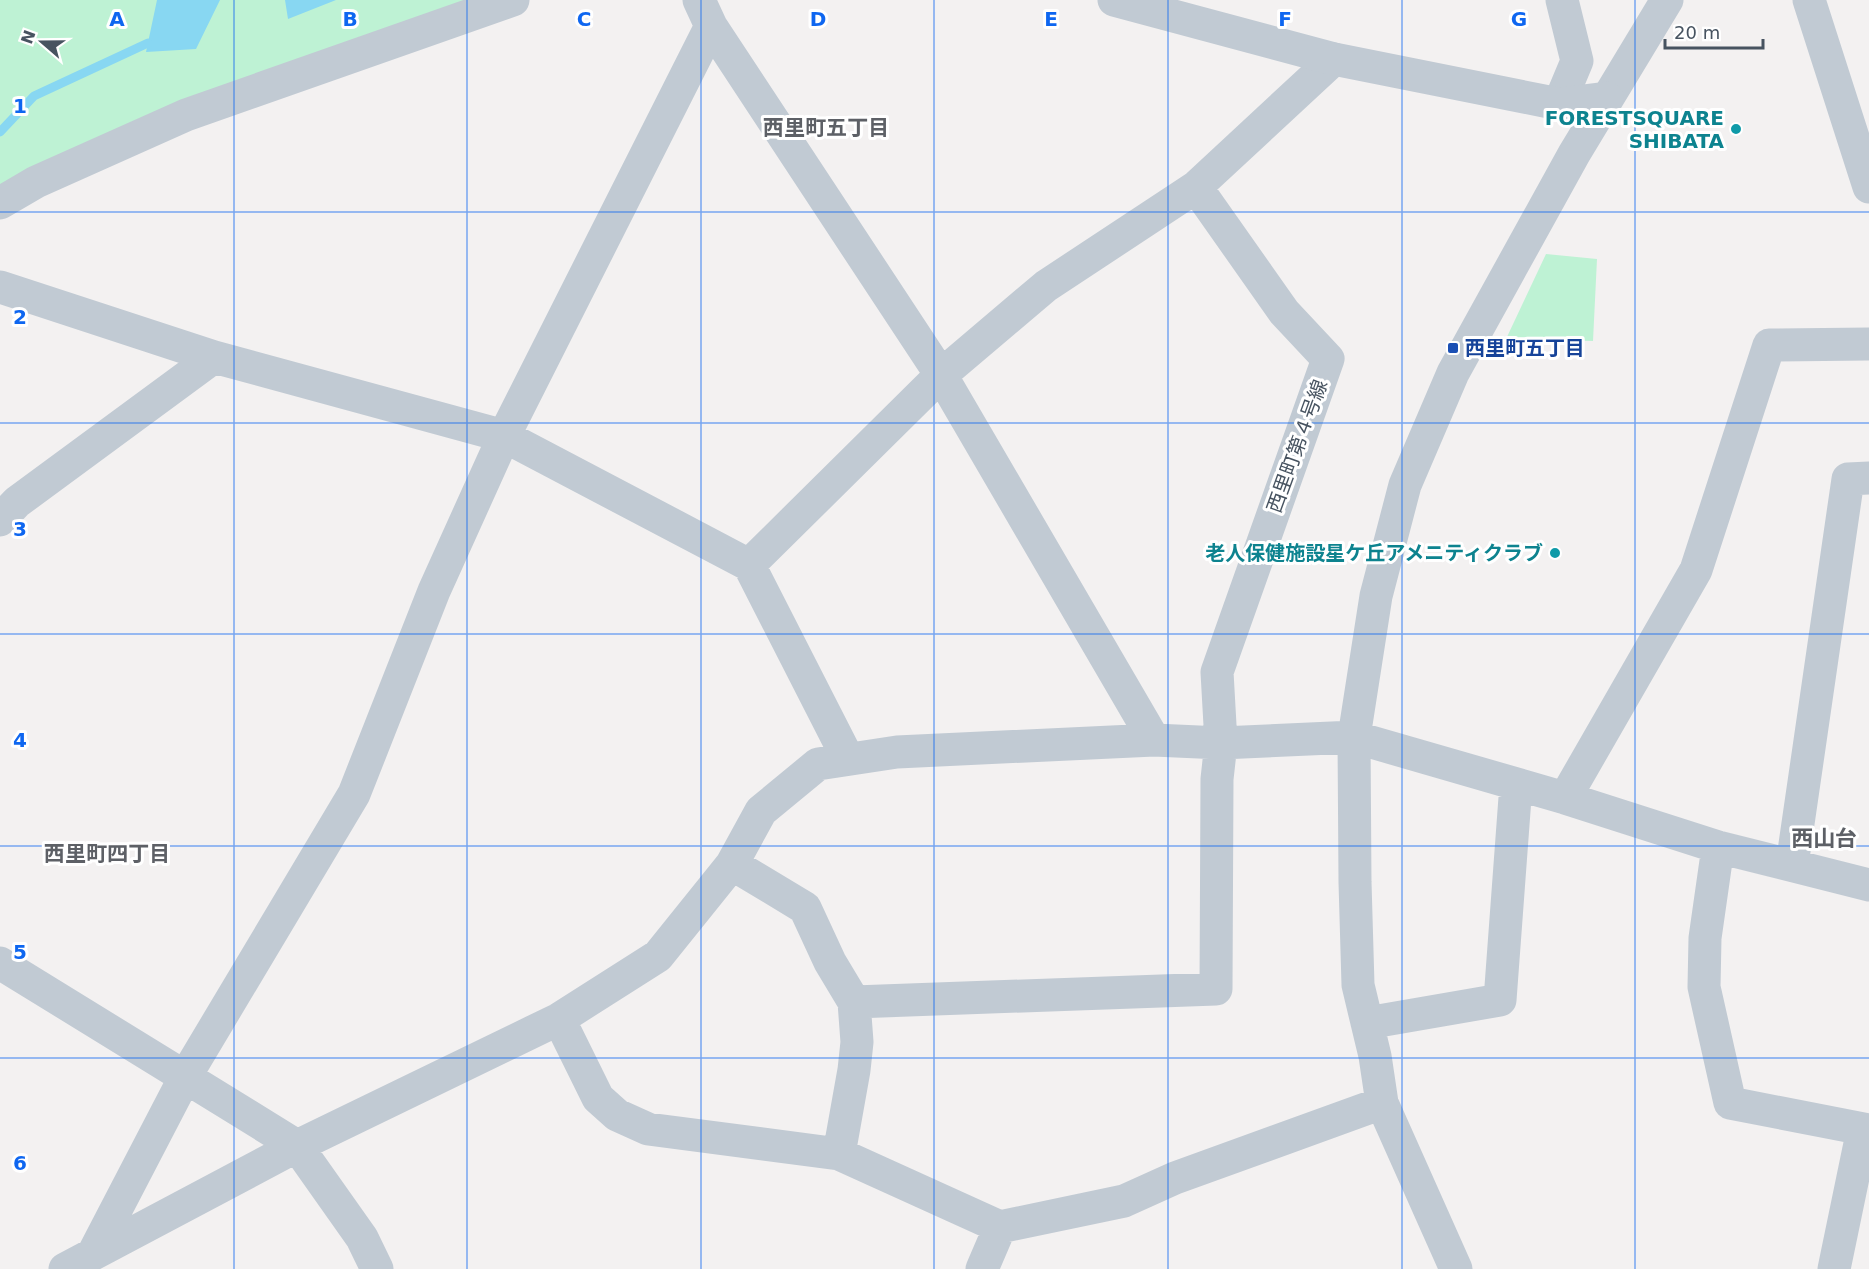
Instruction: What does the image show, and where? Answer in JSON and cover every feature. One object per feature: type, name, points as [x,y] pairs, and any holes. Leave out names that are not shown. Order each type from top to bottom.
[{"type":"street","points":[[0,203],[36,182],[186,115],[513,0]]},
{"type":"street","points":[[1559,104],[1577,61],[1562,0]]},
{"type":"street","points":[[1456,1269],[1382,1103],[1358,984],[1354,737],[1376,596],[1406,485],[1453,373],[1606,98],[1667,0]]},
{"type":"street","points":[[1809,0],[1869,187]]},
{"type":"street","points":[[1131,2],[1334,59],[1559,104],[1606,98]]},
{"type":"street","points":[[705,13],[941,375],[1154,740]]},
{"type":"street","points":[[93,1254],[185,1077],[354,794],[434,591],[504,436],[705,13]]},
{"type":"street","points":[[749,565],[941,375],[1046,286],[1196,187],[1334,59]]},
{"type":"street","name":"西里町第４号線","points":[[1196,187],[1284,312],[1328,359],[1217,672],[1221,743]]},
{"type":"street","points":[[0,287],[214,357],[504,436],[749,565],[848,759]]},
{"type":"street","points":[[1565,798],[1696,570],[1769,345],[1869,344]]},
{"type":"street","points":[[0,520],[17,502],[214,357]]},
{"type":"street","points":[[1792,865],[1848,479],[1869,478]]},
{"type":"street","points":[[65,1269],[297,1146],[559,1019],[658,956],[732,864],[761,811],[818,764],[897,753],[1154,740],[1221,743],[1354,737],[1565,798],[1718,847],[1869,885]]},
{"type":"street","points":[[854,1002],[1216,989],[1217,779],[1221,743]]},
{"type":"street","points":[[1367,1023],[1500,1000],[1516,784]]},
{"type":"street","points":[[1718,847],[1704,938],[1704,987],[1730,1103],[1866,1130],[1834,1269]]},
{"type":"street","points":[[732,864],[805,908],[830,962],[854,1002],[857,1042],[839,1154]]},
{"type":"street","points":[[0,963],[297,1146],[362,1238],[377,1269]]},
{"type":"street","points":[[559,1019],[598,1098],[617,1115],[648,1129],[839,1154],[1000,1227],[1124,1201],[1175,1178],[1382,1103]]},
{"type":"street","points":[[982,1269],[1000,1227]]},
{"type":"green space","points":[[0,0],[479,0],[0,193]]},
{"type":"green space","points":[[1546,254],[1597,259],[1593,341],[1506,339]]},
{"type":"water","points":[[157,0],[220,0],[196,49],[146,52]]},
{"type":"water","points":[[285,0],[336,0],[288,19]]},
{"type":"waterway","points":[[0,132],[34,96],[148,43]]},
{"type":"place","name":"FORESTSQUARE SHIBATA","points":[[1736,129]]},
{"type":"place","name":"西里町五丁目","points":[[1453,348]]},
{"type":"place","name":"老人保健施設星ケ丘アメニティクラブ","points":[[1555,553]]},
{"type":"district","name":"西里町五丁目","points":[[826,128]]},
{"type":"district","name":"西山台","points":[[1824,838]]},
{"type":"district","name":"西里町四丁目","points":[[107,854]]}]
